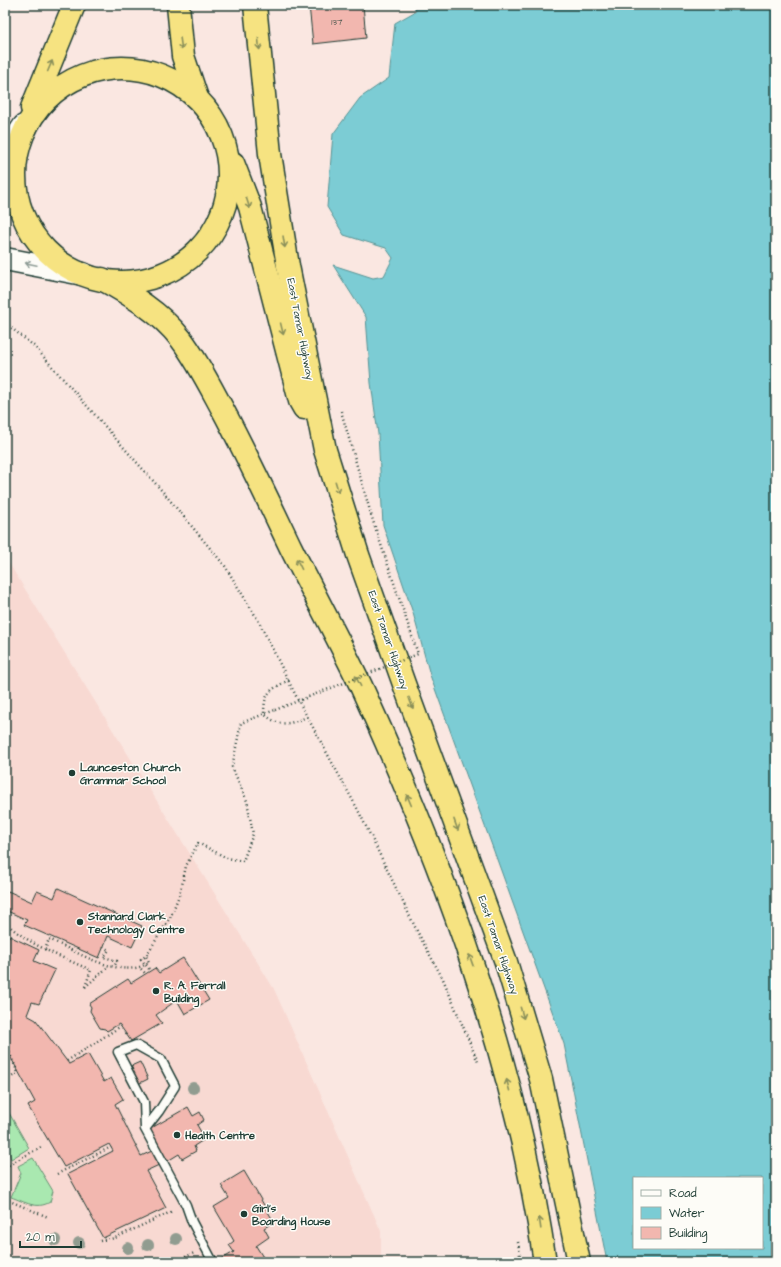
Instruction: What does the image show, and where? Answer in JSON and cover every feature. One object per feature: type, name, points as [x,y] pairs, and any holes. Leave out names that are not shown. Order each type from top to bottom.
[{"type":"highway","points":[[74,5],[16,149],[13,177],[16,198],[24,219],[40,244],[55,258],[139,300],[180,337],[212,389],[360,686],[424,833],[484,997],[518,1122],[538,1212],[545,1262]]},
{"type":"highway","points":[[178,5],[183,56],[197,98]]},
{"type":"highway","name":"East Tamar Highway","points":[[255,5],[270,154],[288,266],[325,450],[358,554],[506,962],[541,1079],[579,1262]]},
{"type":"highway","points":[[27,121],[47,98],[70,84],[89,75],[106,71],[123,70],[142,72],[158,76],[182,87],[197,98],[216,124],[250,206],[300,401],[325,450]]},
{"type":"highway","points":[[92,277],[122,282],[143,279],[175,268],[195,255],[211,237],[222,216],[229,193],[230,178],[224,141]]},
{"type":"main road","points":[[5,154],[27,121]]},
{"type":"main road","points":[[5,259],[92,277]]},
{"type":"lane","points":[[145,1129],[159,1111],[174,1086],[161,1059],[136,1045],[118,1052],[144,1102],[145,1129],[186,1205],[213,1262]]},
{"type":"path","points":[[5,323],[34,346],[163,492],[225,566],[258,620],[307,717],[358,810],[418,933],[444,979],[480,1066]]},
{"type":"path","points":[[149,969],[141,959],[146,956],[171,916],[181,890],[186,866],[198,842],[227,858],[243,861],[253,834],[248,802],[232,766],[241,723],[418,654],[373,521],[339,404]]},
{"type":"path","points":[[264,714],[264,702],[270,690],[289,680]]},
{"type":"path","points":[[264,714],[273,721],[287,724],[307,717]]},
{"type":"path","points":[[5,922],[17,934],[45,950],[91,970],[85,987],[109,966]]},
{"type":"path","points":[[45,950],[49,939],[109,966],[141,969],[146,974]]},
{"type":"path","points":[[103,947],[109,950],[104,957],[117,961],[114,967]]},
{"type":"path","points":[[141,969],[150,962],[146,956]]},
{"type":"path","points":[[67,1061],[121,1026]]},
{"type":"path","points":[[5,1047],[7,1047],[18,1073],[5,1081]]},
{"type":"path","points":[[5,1167],[42,1147]]},
{"type":"path","points":[[57,1174],[111,1147]]},
{"type":"path","points":[[5,1199],[48,1217]]},
{"type":"path","points":[[100,1241],[115,1238],[186,1205]]},
{"type":"path","points":[[518,1241],[521,1262]]},
{"type":"path","points":[[174,1262],[206,1248]]},
{"type":"shaded area","name":"Launceston Church Grammar School","points":[[5,557],[274,989],[381,1231],[381,1262],[5,1262]]},
{"type":"green space","points":[[5,1106],[29,1148],[11,1159],[8,1149],[5,1149]]},
{"type":"green space","points":[[33,1158],[53,1191],[50,1202],[45,1204],[31,1204],[11,1197],[21,1173],[18,1166]]},
{"type":"water","points":[[413,5],[776,5],[776,1262],[607,1262],[564,1044],[430,675],[413,613],[383,525],[378,434],[371,383],[366,317],[333,265],[373,278],[384,276],[393,258],[386,248],[344,235],[327,207],[333,134],[360,98],[389,78],[395,23],[416,11]]},
{"type":"building","points":[[309,5],[363,5],[366,38],[313,44]]},
{"type":"building","name":"Stannard Clark Technology Centre","points":[[58,888],[142,926],[132,947],[108,936],[99,958],[24,925],[27,920],[5,910],[5,897],[8,891],[32,902],[37,891],[54,898]]},
{"type":"building","points":[[5,934],[39,950],[34,961],[55,970],[39,1004],[32,1002],[27,1015],[36,1020],[69,1064],[88,1054],[104,1082],[111,1078],[123,1099],[115,1104],[141,1156],[152,1151],[159,1165],[146,1171],[166,1208],[103,1238],[68,1174],[113,1151],[109,1144],[64,1167],[28,1106],[35,1102],[5,1047]]},
{"type":"building","name":"R. A. Ferrall Building","points":[[183,958],[209,1000],[185,1014],[177,1000],[156,1015],[162,1023],[131,1041],[119,1024],[107,1031],[100,1028],[90,1011],[91,1007],[89,1004],[128,979],[131,983],[155,968],[159,973]]},
{"type":"building","points":[[140,1062],[148,1079],[138,1084],[131,1066]]},
{"type":"building","name":"Health Centre","points":[[188,1107],[193,1116],[200,1112],[204,1120],[197,1125],[205,1139],[194,1146],[196,1151],[182,1159],[179,1154],[166,1162],[148,1130]]},
{"type":"building","name":"Girl's Boarding House","points":[[244,1171],[274,1222],[264,1228],[269,1237],[256,1246],[266,1262],[224,1262],[222,1259],[234,1252],[229,1245],[234,1241],[214,1207],[229,1198],[221,1185]]},
{"type":"place","name":"Launceston Church Grammar School","points":[[72,773]]},
{"type":"place","name":"Stannard Clark Technology Centre","points":[[80,922]]},
{"type":"place","name":"R. A. Ferrall Building","points":[[156,991]]},
{"type":"place","name":"Health Centre","points":[[177,1135]]},
{"type":"place","name":"Girl's Boarding House","points":[[244,1214]]}]
